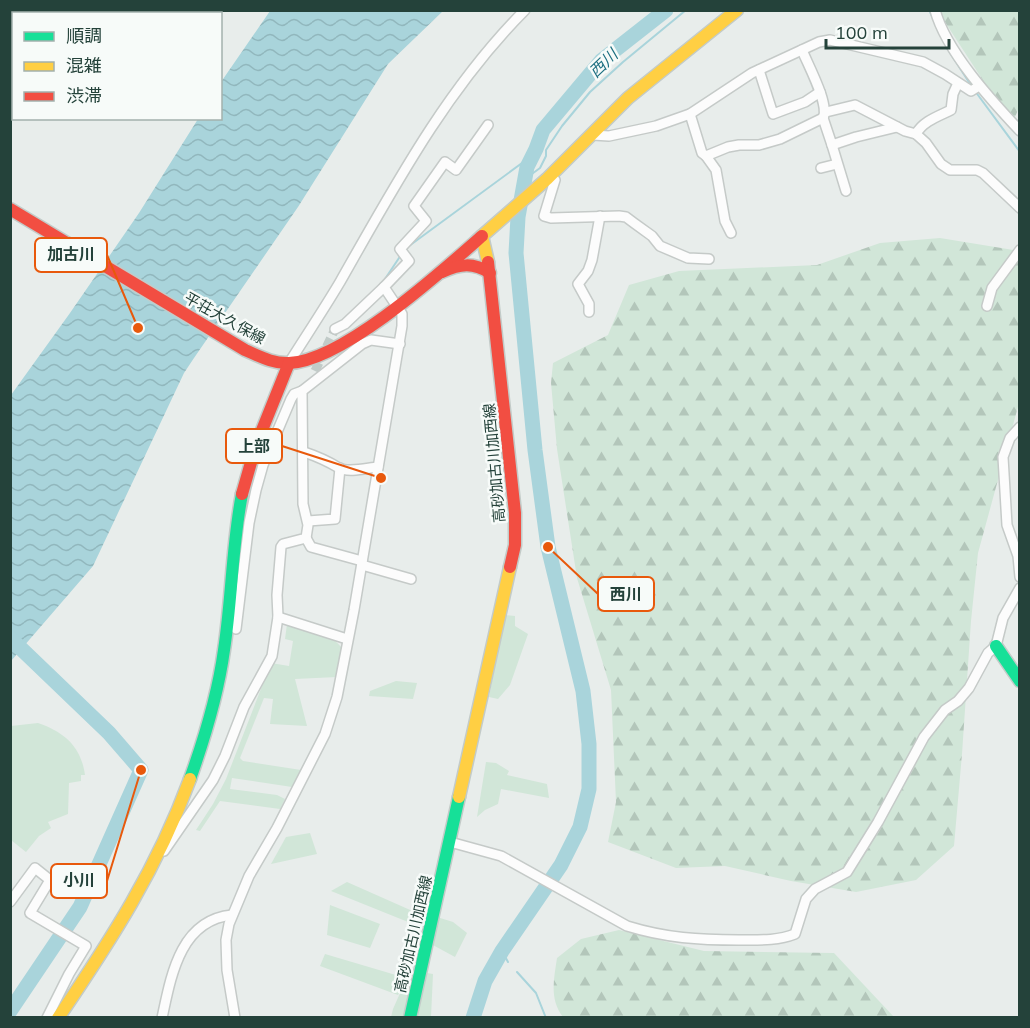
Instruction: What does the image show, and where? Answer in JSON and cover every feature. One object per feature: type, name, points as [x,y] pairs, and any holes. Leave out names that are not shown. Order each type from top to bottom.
[{"type":"main road","points":[[58,1017],[94,966],[154,864],[189,780],[212,705],[225,642],[234,549],[245,480],[255,444],[286,363],[328,351],[397,308],[548,178],[637,91],[737,10]]},
{"type":"main road","name":"平荘大久保線","points":[[10,209],[245,350],[286,363]]},
{"type":"main road","name":"高砂加古川加西線","points":[[410,1017],[515,546],[515,513],[490,273],[482,236]]},
{"type":"main road","points":[[441,272],[469,263],[490,273]]},
{"type":"main road","points":[[996,646],[1020,681]]},
{"type":"street","points":[[286,363],[339,284],[414,154],[487,52],[525,10]]},
{"type":"street","points":[[935,10],[946,35],[979,86],[1020,131]]},
{"type":"street","points":[[593,135],[609,136],[656,126],[690,114],[759,70],[830,40],[923,62],[971,91],[979,86]]},
{"type":"street","points":[[802,50],[820,92],[832,145],[846,191]]},
{"type":"street","points":[[759,70],[773,114],[805,102],[820,92]]},
{"type":"street","points":[[916,134],[932,120],[951,110],[953,94],[958,83]]},
{"type":"street","points":[[706,156],[739,144],[759,145],[780,139],[825,115],[855,105],[897,127],[916,134],[926,143],[941,164],[950,170],[983,172],[1020,208]]},
{"type":"street","points":[[690,114],[700,148],[716,170],[725,221],[731,233]]},
{"type":"street","points":[[336,329],[345,324],[409,261],[400,249],[426,221],[414,206],[445,162],[456,170],[488,125]]},
{"type":"street","points":[[832,145],[856,136],[897,127]]},
{"type":"street","points":[[821,168],[837,164]]},
{"type":"street","points":[[548,178],[555,180],[544,216],[551,218],[626,217],[660,246],[688,258],[709,259]]},
{"type":"street","points":[[589,312],[587,301],[578,284],[588,271],[592,260],[600,216]]},
{"type":"street","points":[[987,306],[992,288],[1020,250]]},
{"type":"street","points":[[235,1017],[226,960],[226,940],[232,915],[249,876],[277,828],[325,734],[337,697],[403,320],[384,287]]},
{"type":"street","points":[[236,629],[249,523],[263,465],[291,399],[294,394],[362,344],[371,340],[400,344]]},
{"type":"street","points":[[315,370],[305,388],[303,504],[308,521],[306,538],[311,547],[411,579]]},
{"type":"street","points":[[1020,427],[1010,438],[1003,457],[1007,525],[1018,556],[1020,577]]},
{"type":"street","points":[[304,452],[329,460],[340,468],[354,470],[378,467]]},
{"type":"street","points":[[308,521],[334,519],[340,468]]},
{"type":"street","points":[[154,864],[210,784],[225,756],[244,707],[272,656],[278,618],[277,595],[281,547],[283,544],[306,538]]},
{"type":"street","points":[[450,842],[501,856],[627,926],[667,937],[690,940],[770,940],[795,934],[806,899],[815,889],[847,873],[878,822],[924,736],[945,710],[958,701],[969,688],[988,653],[996,646],[1003,618],[1020,588]]},
{"type":"street","points":[[278,618],[347,639]]},
{"type":"street","points":[[10,902],[35,868],[50,880],[30,913],[86,946],[47,1017]]},
{"type":"street","points":[[162,1017],[173,970],[182,948],[216,916],[232,915]]},
{"type":"green space","points":[[941,11],[1019,11],[1020,106],[1014,119],[986,85],[941,16]]},
{"type":"green space","points":[[940,238],[1019,251],[1019,403],[978,553],[954,846],[916,880],[856,892],[791,881],[725,866],[676,868],[608,842],[616,802],[611,690],[577,578],[557,449],[551,383],[553,363],[608,335],[629,285],[679,271],[817,265],[880,243]]},
{"type":"green space","points":[[505,615],[515,616],[515,626],[528,634],[510,685],[498,699],[489,697]]},
{"type":"green space","points":[[287,624],[331,638],[342,648],[337,677],[295,679],[307,726],[270,724],[273,699],[264,698],[240,758],[243,761],[301,770],[292,787],[232,778],[230,789],[277,795],[285,799],[280,809],[220,801],[200,831],[196,830],[226,779],[271,663],[289,666],[293,641],[285,639]]},
{"type":"green space","points":[[396,681],[417,683],[413,699],[369,696],[370,691]]},
{"type":"green space","points":[[38,723],[56,731],[70,742],[80,756],[85,775],[81,775],[81,781],[69,783],[68,814],[48,822],[51,828],[39,836],[26,852],[11,840],[11,726]]},
{"type":"green space","points":[[486,762],[496,763],[509,771],[507,775],[547,784],[549,798],[501,789],[498,804],[477,817]]},
{"type":"green space","points":[[310,833],[317,854],[271,864],[286,837]]},
{"type":"green space","points":[[347,882],[426,917],[423,928],[331,891]]},
{"type":"green space","points":[[330,905],[380,924],[370,948],[327,935]]},
{"type":"green space","points":[[437,917],[453,922],[467,933],[455,957],[431,944]]},
{"type":"green space","points":[[619,930],[704,951],[834,953],[894,1017],[563,1017],[554,996],[557,958],[581,939]]},
{"type":"green space","points":[[325,954],[406,978],[409,970],[415,971],[405,1017],[391,1017],[405,982],[398,995],[320,966]]},
{"type":"green space","points":[[427,973],[433,974],[431,1017],[417,1018]]},
{"type":"water","points":[[270,11],[443,11],[388,64],[298,207],[184,373],[93,566],[11,661],[11,395],[139,213],[197,120],[222,120],[222,81]]},
{"type":"waterway","name":"西川","points":[[473,1018],[485,981],[502,951],[561,865],[580,827],[589,789],[589,744],[583,691],[548,547],[535,450],[516,253],[518,217],[527,167],[543,130],[601,61],[666,10]]},
{"type":"waterway","points":[[525,179],[540,168],[546,156],[546,150],[590,92],[686,10]]},
{"type":"waterway","points":[[929,10],[935,22]]},
{"type":"waterway","points":[[949,51],[972,87]]},
{"type":"waterway","points":[[975,91],[1020,152]]},
{"type":"waterway","points":[[409,246],[533,155]]},
{"type":"waterway","points":[[385,279],[401,255]]},
{"type":"waterway","points":[[10,638],[109,733],[141,770],[80,907],[10,1011]]},
{"type":"waterway","points":[[502,951],[508,962]]},
{"type":"waterway","points":[[517,972],[536,993],[546,1018]]},
{"type":"tunnel","points":[[315,371],[335,329]]},
{"type":"traffic: fast","points":[[190,779],[218,683],[227,630],[242,494]]},
{"type":"traffic: fast","points":[[996,646],[1020,681]]},
{"type":"traffic: fast","points":[[410,1018],[459,797]]},
{"type":"traffic: slow","points":[[488,262],[482,236],[547,179],[628,98],[737,10]]},
{"type":"traffic: slow","points":[[459,797],[510,567]]},
{"type":"traffic: slow","points":[[58,1018],[132,903],[163,843],[190,779]]},
{"type":"traffic: jam","points":[[10,209],[245,350],[283,363],[311,358],[363,331],[417,291],[482,236]]},
{"type":"traffic: jam","points":[[488,262],[515,513],[515,545],[510,567]]},
{"type":"traffic: jam","points":[[442,272],[466,265],[478,267],[490,273]]},
{"type":"traffic: jam","points":[[242,494],[256,445],[289,363]]},
{"type":"place","name":"加古川","points":[[138,328]]},
{"type":"place","name":"上部","points":[[381,478]]},
{"type":"place","name":"西川","points":[[548,547]]},
{"type":"place","name":"小川","points":[[141,770]]}]
